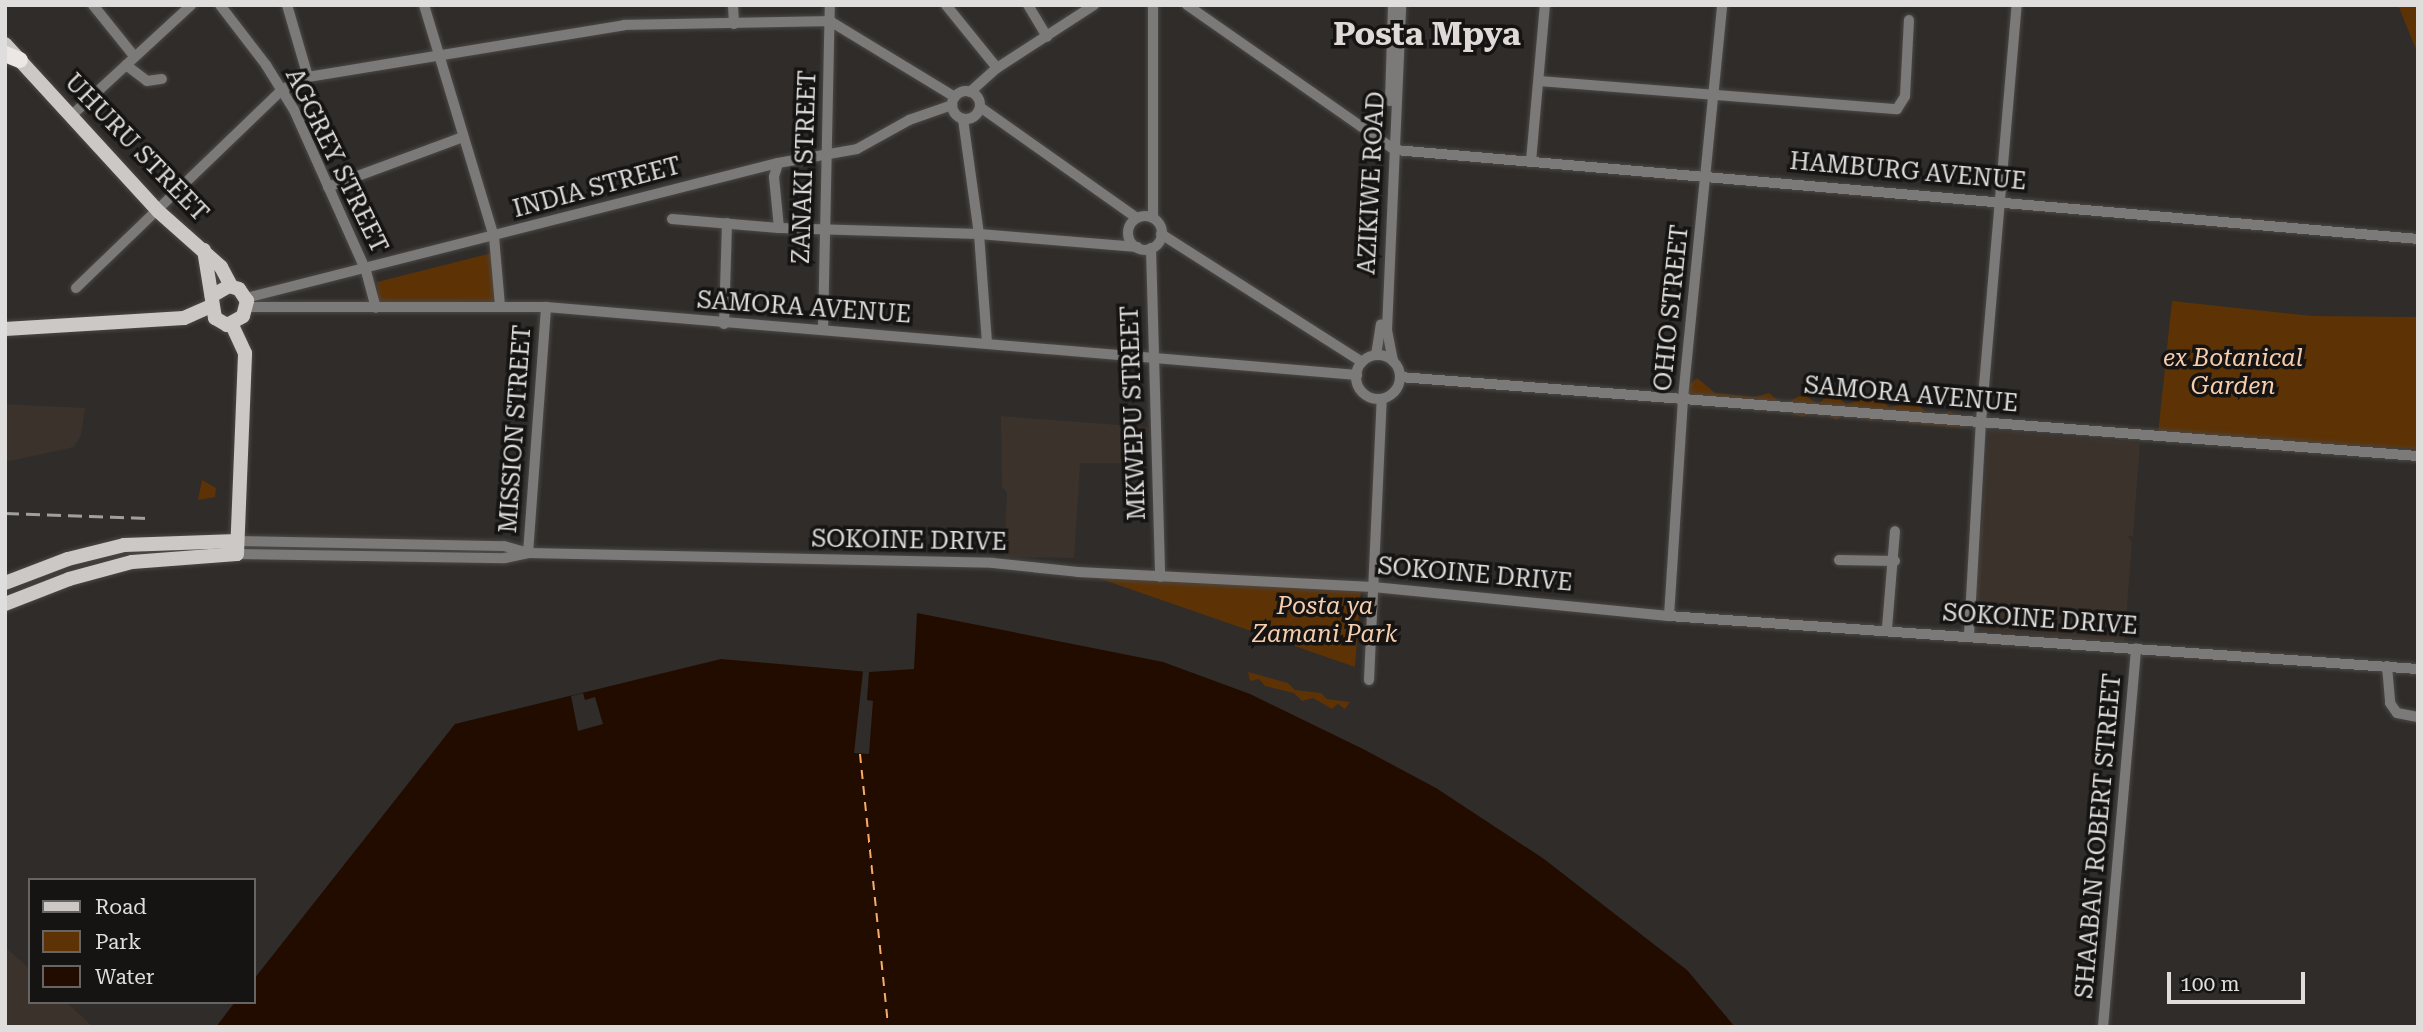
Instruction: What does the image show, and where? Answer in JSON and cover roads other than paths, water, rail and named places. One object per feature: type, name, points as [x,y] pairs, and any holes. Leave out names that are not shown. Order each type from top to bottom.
[{"type":"main road","name":"UHURU STREET","points":[[5,44],[13,57],[72,115],[158,211],[204,250],[246,303]]},
{"type":"main road","points":[[204,250],[213,307],[232,325],[245,353],[237,547]]},
{"type":"main road","points":[[5,329],[184,318],[213,307],[231,286]]},
{"type":"main road","points":[[232,325],[246,303]]},
{"type":"main road","points":[[5,583],[68,559],[124,545],[237,547]]},
{"type":"main road","points":[[5,604],[69,579],[132,562],[237,547]]},
{"type":"street","points":[[93,5],[147,81],[162,79]]},
{"type":"street","points":[[72,115],[191,5]]},
{"type":"street","name":"AGGREY STREET","points":[[220,5],[283,89],[366,271],[376,308]]},
{"type":"street","points":[[287,5],[308,77]]},
{"type":"street","points":[[424,5],[494,237],[500,306]]},
{"type":"street","points":[[733,5],[734,24]]},
{"type":"street","name":"ZANAKI STREET","points":[[823,330],[830,5]]},
{"type":"street","points":[[946,5],[997,68]]},
{"type":"street","points":[[1027,5],[1047,37]]},
{"type":"street","points":[[1094,5],[997,68],[970,92],[980,107],[1137,218],[1153,218]]},
{"type":"street","points":[[1166,5],[1155,5],[1153,218],[1161,234],[1362,362]]},
{"type":"street","points":[[1186,5],[1392,149]]},
{"type":"street","name":"AZIKIWE ROAD","points":[[1393,5],[1387,330],[1393,361]]},
{"type":"street","name":"AZIKIWE ROAD","points":[[1376,355],[1381,334],[1401,5]]},
{"type":"street","points":[[1531,161],[1545,5]]},
{"type":"street","name":"OHIO STREET","points":[[1669,616],[1683,398],[1722,5]]},
{"type":"street","points":[[1969,635],[1981,421],[2017,5]]},
{"type":"street","points":[[1539,81],[1897,109],[1905,96],[1909,20]]},
{"type":"street","points":[[76,288],[283,89],[308,77],[624,24],[830,21],[954,101],[964,118],[979,234],[987,342]]},
{"type":"street","name":"INDIA STREET","points":[[246,303],[778,163],[828,152],[857,149],[909,120],[970,92]]},
{"type":"street","points":[[964,118],[971,118],[980,107]]},
{"type":"street","points":[[328,187],[463,137]]},
{"type":"street","name":"HAMBURG AVENUE","points":[[1392,149],[2418,239]]},
{"type":"street","points":[[778,163],[774,177],[779,228]]},
{"type":"street","points":[[1137,218],[1128,234],[1137,247]]},
{"type":"street","points":[[672,219],[779,228],[979,234],[1151,248],[1161,234]]},
{"type":"street","points":[[724,324],[727,223]]},
{"type":"street","name":"MKWEPU STREET","points":[[1151,248],[1151,358],[1160,576]]},
{"type":"street","name":"SAMORA AVENUE","points":[[246,303],[376,308],[545,307],[1357,375]]},
{"type":"street","name":"MISSION STREET","points":[[528,553],[545,307]]},
{"type":"street","points":[[1376,355],[1393,361],[1400,377],[1397,390],[1382,399],[1365,394],[1357,375],[1362,362],[1376,355]]},
{"type":"street","name":"SAMORA AVENUE","points":[[1400,377],[2418,456]]},
{"type":"street","points":[[1369,680],[1382,399]]},
{"type":"street","points":[[1887,628],[1895,561],[1895,531]]},
{"type":"street","name":"SOKOINE DRIVE","points":[[237,547],[504,546],[528,553],[841,562],[916,559],[1078,572],[1373,587],[1669,616],[1887,628],[2418,669]]},
{"type":"street","points":[[1839,561],[1895,561]]},
{"type":"street","name":"SHAABAN ROBERT STREET","points":[[2103,1027],[2136,648]]},
{"type":"street","points":[[2387,666],[2390,703],[2397,713],[2418,717]]},
{"type":"water","points":[[917,613],[1163,662],[1250,694],[1436,788],[1544,859],[1687,970],[1735,1027],[216,1027],[233,1004],[256,1004],[256,976],[455,724],[721,659],[869,672],[914,669]]},
{"type":"railway","points":[[5,513],[148,518]]},
{"type":"district","name":"Posta Mpya","points":[[1427,34]]},
{"type":"park label","name":"ex Botanical Garden","points":[[2233,373]]},
{"type":"park label","name":"Posta ya Zamani Park","points":[[1325,621]]}]
